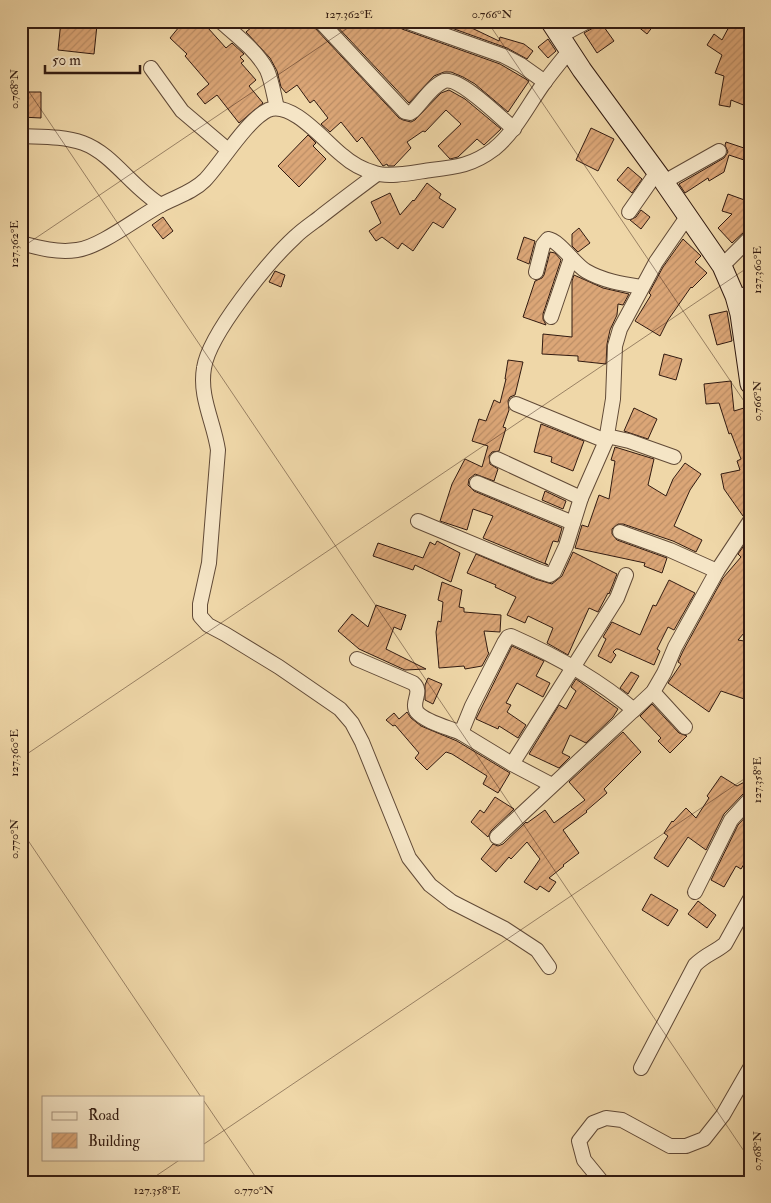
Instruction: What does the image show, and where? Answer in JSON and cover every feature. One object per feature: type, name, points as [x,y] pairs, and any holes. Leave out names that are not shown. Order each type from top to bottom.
[{"type":"street","points":[[220,21],[244,43],[267,70],[277,108]]},
{"type":"street","points":[[320,21],[405,112],[413,111],[441,83],[447,80],[454,81],[514,129]]},
{"type":"street","points":[[405,21],[504,56],[521,65],[544,82]]},
{"type":"street","points":[[549,967],[537,950],[505,929],[452,902],[430,885],[409,858],[362,742],[352,723],[340,709],[279,667],[208,625],[200,616],[200,604],[209,563],[218,450],[216,435],[202,392],[204,367],[210,349],[224,325],[277,255],[295,236],[377,174],[459,167],[479,160],[496,147],[514,129],[544,82],[560,36],[588,21]]},
{"type":"street","points":[[560,36],[582,70],[660,177],[742,295],[740,314],[748,359],[750,384]]},
{"type":"street","points":[[151,68],[182,111],[228,150]]},
{"type":"street","points":[[21,243],[46,250],[62,251],[88,248],[199,185],[254,121],[267,111],[277,108],[292,113],[343,156],[377,174]]},
{"type":"street","points":[[21,136],[68,139],[91,146],[111,161],[139,189],[161,205]]},
{"type":"street","points":[[629,212],[660,177],[719,151]]},
{"type":"street","points":[[418,521],[550,575],[554,572],[566,546],[581,498],[606,439],[613,399],[615,346],[620,329],[656,262],[687,217]]},
{"type":"street","points":[[722,266],[750,238]]},
{"type":"street","points":[[536,272],[543,245],[548,239],[558,245],[586,271],[599,277],[642,287]]},
{"type":"street","points":[[551,317],[571,258]]},
{"type":"street","points":[[516,404],[606,439],[628,441],[674,457]]},
{"type":"street","points":[[498,459],[581,498]]},
{"type":"street","points":[[477,483],[573,523]]},
{"type":"street","points":[[497,837],[653,692],[716,571],[750,522]]},
{"type":"street","points":[[620,532],[670,550],[716,571]]},
{"type":"street","points":[[512,764],[617,598],[626,575]]},
{"type":"street","points":[[461,733],[475,699],[508,637],[516,638],[572,668],[615,693],[634,710]]},
{"type":"street","points":[[357,659],[418,686],[419,691],[415,706],[417,712],[426,719],[461,733],[512,764],[552,785]]},
{"type":"street","points":[[653,692],[685,727]]},
{"type":"street","points":[[695,892],[731,820],[750,799]]},
{"type":"street","points":[[642,1068],[694,965],[705,955],[725,944],[750,899]]},
{"type":"street","points":[[602,1182],[584,1160],[579,1141],[593,1122],[606,1118],[622,1120],[670,1146],[686,1146],[704,1139],[723,1115],[750,1068]]},
{"type":"building","points":[[61,21],[97,25],[94,54],[58,50]]},
{"type":"building","points":[[184,21],[204,21],[226,48],[232,43],[244,54],[240,57],[244,61],[241,63],[256,80],[249,86],[263,103],[239,123],[217,95],[205,104],[197,94],[209,84],[185,56],[187,54],[170,38]]},
{"type":"building","points":[[259,21],[311,21],[314,27],[399,118],[403,120],[411,122],[415,120],[441,93],[449,90],[465,99],[501,129],[484,145],[477,139],[458,157],[450,159],[438,146],[461,124],[446,110],[425,132],[423,131],[407,142],[411,148],[394,166],[388,166],[387,164],[383,166],[362,137],[357,142],[341,122],[330,132],[321,124],[328,118],[314,100],[310,103],[297,85],[286,93],[281,87],[277,71],[270,58],[246,32]]},
{"type":"building","points":[[332,21],[396,21],[402,29],[500,64],[529,81],[508,112],[475,84],[451,72],[444,72],[434,76],[409,103]]},
{"type":"building","points":[[432,21],[457,21],[499,41],[500,37],[524,44],[533,51],[527,59],[507,48]]},
{"type":"building","points":[[597,21],[612,21],[604,27],[614,41],[597,53],[584,33],[593,28]]},
{"type":"building","points":[[631,21],[657,21],[647,34]]},
{"type":"building","points":[[732,21],[743,21],[750,25],[750,97],[746,106],[731,100],[730,107],[719,105],[724,76],[715,73],[722,55],[707,45],[714,34],[722,40]]},
{"type":"building","points":[[548,39],[556,51],[548,58],[538,47]]},
{"type":"building","points":[[21,92],[41,92],[41,118],[21,117]]},
{"type":"building","points":[[591,128],[614,139],[598,171],[576,160]]},
{"type":"building","points":[[308,135],[316,143],[313,146],[326,159],[299,187],[278,166]]},
{"type":"building","points":[[726,142],[750,150],[750,157],[744,160],[729,155],[724,172],[709,181],[708,178],[685,193],[679,184],[724,158],[728,152],[725,145]]},
{"type":"building","points":[[628,167],[642,179],[632,193],[617,180]]},
{"type":"building","points":[[427,183],[441,194],[439,198],[456,209],[443,228],[433,222],[413,251],[402,243],[398,249],[382,237],[376,241],[369,231],[381,223],[371,202],[390,193],[400,215],[414,201]]},
{"type":"building","points":[[728,194],[750,202],[750,229],[732,243],[718,228],[732,214],[722,211]]},
{"type":"building","points":[[641,210],[650,217],[641,229],[630,220],[636,217]]},
{"type":"building","points":[[163,217],[173,231],[163,239],[152,225]]},
{"type":"building","points":[[579,228],[590,243],[578,252],[572,246],[572,234]]},
{"type":"building","points":[[524,237],[535,241],[529,264],[517,259]]},
{"type":"building","points":[[683,239],[701,256],[695,262],[707,273],[691,287],[668,320],[660,336],[635,321],[651,295],[649,293],[663,267]]},
{"type":"building","points":[[550,252],[555,253],[561,260],[543,314],[546,325],[523,317],[535,281],[544,275]]},
{"type":"building","points":[[275,271],[285,275],[281,287],[269,282]]},
{"type":"building","points":[[574,275],[603,288],[629,294],[623,305],[618,304],[617,315],[610,330],[607,344],[606,364],[578,361],[578,356],[542,354],[543,334],[572,337],[572,281]]},
{"type":"building","points":[[727,311],[732,341],[717,345],[709,315]]},
{"type":"building","points":[[664,354],[682,359],[676,380],[659,375]]},
{"type":"building","points":[[508,360],[523,362],[515,395],[510,397],[508,401],[509,410],[503,427],[506,428],[499,451],[492,452],[489,456],[490,464],[498,469],[494,481],[475,474],[469,479],[468,485],[474,491],[562,528],[558,542],[553,541],[545,563],[548,565],[483,538],[493,516],[473,509],[467,530],[440,521],[452,484],[465,459],[482,467],[488,446],[472,441],[479,419],[486,421],[494,400],[500,403],[506,379]]},
{"type":"building","points":[[731,381],[734,411],[744,408],[750,428],[750,512],[743,516],[724,489],[721,474],[740,470],[737,461],[741,459],[731,433],[729,434],[719,403],[706,404],[704,384]]},
{"type":"building","points":[[634,408],[657,419],[648,439],[624,431]]},
{"type":"building","points":[[541,424],[584,441],[573,471],[551,462],[552,457],[534,452]]},
{"type":"building","points":[[615,447],[654,459],[648,485],[666,496],[673,479],[685,463],[701,474],[690,490],[674,526],[702,540],[696,552],[673,541],[623,524],[618,524],[612,529],[612,534],[617,540],[667,558],[662,573],[644,566],[645,563],[575,548],[582,525],[588,527],[599,495],[609,499],[615,461],[611,460]]},
{"type":"building","points":[[545,491],[566,501],[563,509],[542,500]]},
{"type":"building","points":[[750,537],[750,626],[738,640],[750,642],[750,701],[721,691],[709,712],[668,683],[681,664],[678,662],[683,651],[723,578],[741,557],[738,554]]},
{"type":"building","points":[[437,541],[460,553],[451,582],[415,565],[413,570],[373,556],[378,543],[423,558],[430,542],[435,545]]},
{"type":"building","points":[[573,552],[617,574],[609,594],[598,612],[589,608],[568,655],[547,643],[553,628],[528,616],[525,623],[507,615],[516,597],[495,587],[496,585],[467,573],[476,554],[535,579],[552,584],[562,576]]},
{"type":"building","points":[[669,580],[695,593],[674,630],[668,627],[657,649],[660,651],[654,665],[618,649],[613,652],[616,655],[611,663],[598,656],[606,639],[603,637],[612,622],[640,635],[653,605],[656,606]]},
{"type":"building","points":[[442,582],[462,590],[459,607],[464,608],[464,612],[501,615],[500,632],[484,631],[489,653],[482,666],[465,669],[464,666],[439,668],[436,632],[438,621],[441,622],[443,602],[438,600]]},
{"type":"building","points":[[376,605],[406,615],[401,630],[394,627],[386,649],[426,669],[405,670],[359,649],[338,631],[352,614],[368,627]]},
{"type":"building","points":[[512,646],[544,661],[536,676],[550,683],[543,697],[517,683],[506,703],[511,705],[507,712],[526,725],[518,738],[499,726],[498,729],[476,719]]},
{"type":"building","points":[[631,672],[639,676],[628,694],[620,688]]},
{"type":"building","points":[[428,678],[442,684],[433,704],[425,700],[425,685]]},
{"type":"building","points":[[576,679],[618,709],[613,717],[586,743],[570,735],[562,753],[570,757],[559,768],[529,754],[559,705],[566,709],[576,691],[571,687]]},
{"type":"building","points":[[652,704],[679,733],[687,736],[670,753],[658,741],[661,738],[640,716]]},
{"type":"building","points":[[407,712],[421,726],[457,741],[510,773],[498,793],[483,784],[487,776],[446,752],[427,770],[415,758],[419,753],[395,725],[393,726],[386,720],[394,713],[399,719]]},
{"type":"building","points":[[623,732],[641,752],[604,789],[607,793],[587,812],[563,830],[579,853],[549,878],[556,882],[549,892],[540,886],[537,890],[524,882],[540,859],[527,842],[511,859],[509,857],[496,872],[481,859],[493,844],[498,846],[503,844],[526,822],[545,810],[554,823],[585,800],[569,782]]},
{"type":"building","points":[[721,776],[737,786],[750,779],[750,790],[744,793],[724,814],[706,850],[688,837],[668,867],[654,858],[668,836],[664,833],[672,821],[686,808],[696,818],[709,798],[707,796]]},
{"type":"building","points":[[495,797],[514,809],[491,831],[488,837],[471,822],[480,810],[484,813]]},
{"type":"building","points":[[750,812],[750,854],[741,869],[736,866],[724,887],[711,880],[738,825]]},
{"type":"building","points":[[651,894],[678,910],[668,926],[642,910]]},
{"type":"building","points":[[698,901],[716,915],[707,928],[688,914]]}]
